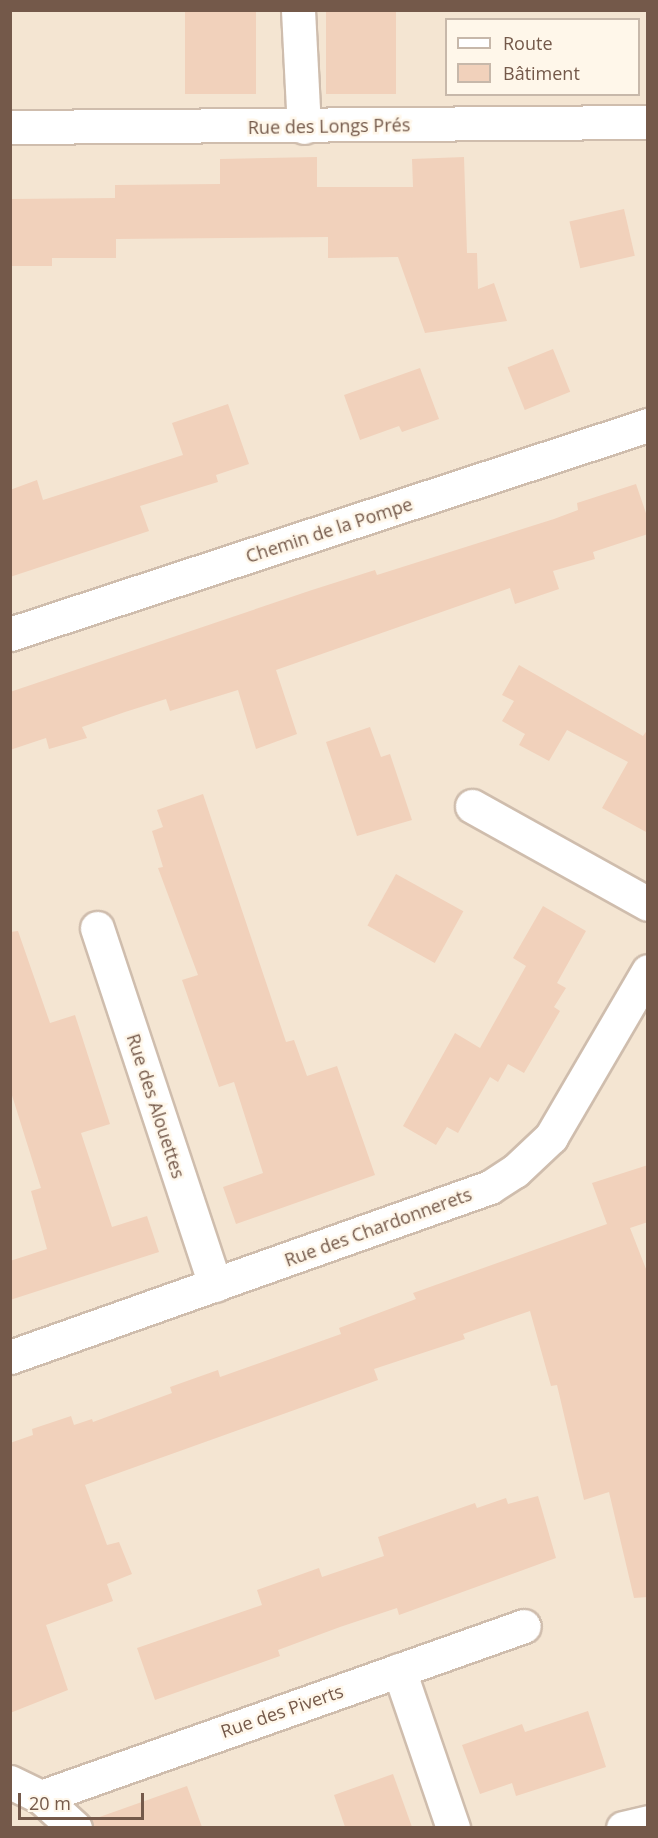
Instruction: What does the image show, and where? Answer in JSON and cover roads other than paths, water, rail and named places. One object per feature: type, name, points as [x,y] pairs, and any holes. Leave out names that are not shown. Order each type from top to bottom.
[{"type":"street","points":[[298,10],[304,127]]},
{"type":"street","name":"Rue des Longs Prés","points":[[10,127],[304,127],[648,122]]},
{"type":"street","name":"Chemin de la Pompe","points":[[10,634],[648,425]]},
{"type":"street","points":[[472,806],[648,904]]},
{"type":"street","name":"Rue des Alouettes","points":[[97,928],[214,1285]]},
{"type":"street","name":"Rue des Chardonnerets","points":[[10,1357],[490,1187],[535,1155],[561,1123],[648,971]]},
{"type":"street","name":"Rue des Piverts","points":[[41,1797],[524,1626]]},
{"type":"street","points":[[399,1670],[453,1827]]},
{"type":"street","points":[[10,1782],[41,1797],[75,1827]]},
{"type":"street","points":[[623,1827],[648,1822]]}]
